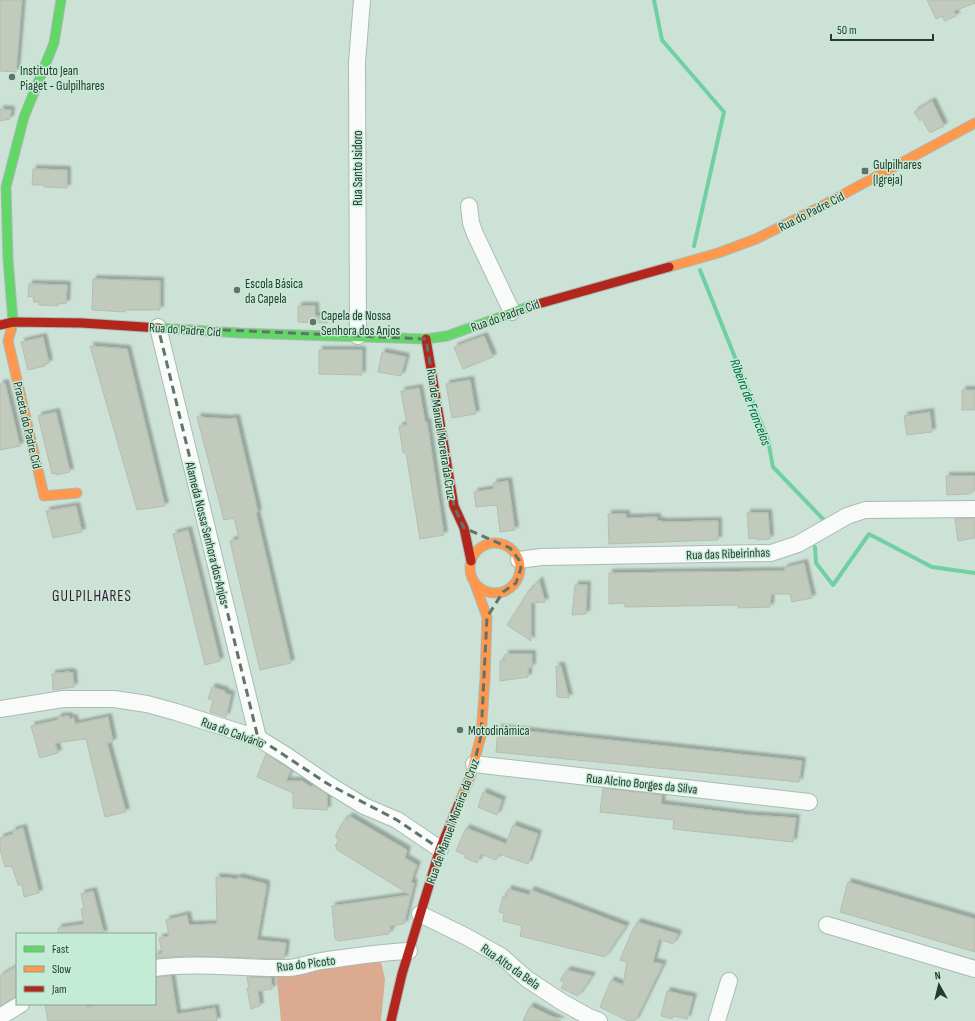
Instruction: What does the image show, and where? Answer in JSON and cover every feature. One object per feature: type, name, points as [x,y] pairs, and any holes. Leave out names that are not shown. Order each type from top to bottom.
[{"type":"street","points":[[13,322],[3,187],[24,117],[54,43],[61,0]]},
{"type":"street","name":"Rua Santo Isidoro","points":[[358,336],[357,62],[362,0]]},
{"type":"street","name":"Rua do Padre Cid","points":[[0,325],[13,322],[82,323],[240,333],[426,339],[447,336],[544,301],[718,253],[756,239],[818,208],[975,123]]},
{"type":"street","points":[[469,206],[471,223],[475,234],[512,312]]},
{"type":"street","name":"Praceta do Padre Cid","points":[[13,322],[8,341],[44,496],[77,493]]},
{"type":"street","name":"Alameda Nossa Senhora dos Anjos","points":[[158,327],[258,738]]},
{"type":"street","name":"Rua de Manuel Moreira da Cruz","points":[[426,339],[454,506],[464,528],[471,561]]},
{"type":"street","name":"Rua das Ribeirinhas","points":[[519,560],[541,557],[771,553],[798,544],[847,516],[865,510],[975,508]]},
{"type":"street","points":[[464,528],[495,543]]},
{"type":"street","points":[[487,544],[503,544],[516,553],[519,560],[520,572],[516,583],[510,589],[503,592],[496,594],[488,593],[480,589],[471,577],[471,561],[474,554],[487,544]]},
{"type":"street","name":"Rua de Manuel Moreira da Cruz","points":[[391,1021],[402,974],[440,849],[470,777],[481,736],[487,617],[475,584]]},
{"type":"street","points":[[487,617],[503,592]]},
{"type":"street","name":"Rua do Calvário","points":[[0,709],[63,699],[114,699],[147,704],[258,738],[340,792],[364,806],[397,820],[440,849]]},
{"type":"street","name":"Rua Alcino Borges da Silva","points":[[474,764],[809,802]]},
{"type":"street","name":"Rua Alto da Bela","points":[[420,914],[501,956],[527,979],[562,1002],[599,1021]]},
{"type":"street","points":[[827,925],[975,969]]},
{"type":"street","name":"Rua do Picoto","points":[[156,968],[178,965],[207,965],[291,968],[321,961],[350,958],[382,952],[409,951]]},
{"type":"street","points":[[717,1021],[729,981]]},
{"type":"street","points":[[0,1016],[19,1005]]},
{"type":"highlighted area","points":[[158,327],[426,339],[454,506],[464,528],[510,548],[519,560],[521,568],[516,583],[503,592],[487,617],[481,736],[474,764],[440,849],[397,820],[328,784],[258,738]]},
{"type":"shaded area","points":[[380,958],[385,979],[381,1021],[281,1021],[276,972]]},
{"type":"building","points":[[0,0],[22,0],[16,72],[0,71]]},
{"type":"building","points":[[927,0],[975,0],[975,3],[954,11],[956,16],[945,21],[942,16],[936,19]]},
{"type":"building","points":[[932,101],[944,126],[930,133],[922,119],[920,121],[914,112]]},
{"type":"building","points":[[0,109],[11,110],[10,119],[0,121]]},
{"type":"building","points":[[33,169],[67,170],[67,188],[32,185]]},
{"type":"building","points":[[93,279],[160,281],[160,310],[125,310],[125,312],[92,310]]},
{"type":"building","points":[[29,284],[67,285],[66,304],[59,303],[58,306],[39,305],[39,302],[34,302],[33,296],[28,297]]},
{"type":"building","name":"Capela de Nossa Senhora dos Anjos","points":[[298,306],[315,306],[315,316],[327,317],[327,323],[298,322]]},
{"type":"building","points":[[484,336],[493,357],[463,369],[454,347]]},
{"type":"building","points":[[43,337],[49,363],[45,364],[45,366],[28,370],[21,342]]},
{"type":"building","points":[[90,346],[127,349],[165,506],[137,510]]},
{"type":"building","points":[[319,350],[362,350],[362,375],[319,374]]},
{"type":"building","points":[[382,352],[406,357],[401,376],[378,372]]},
{"type":"building","points":[[470,380],[476,414],[452,418],[446,384]]},
{"type":"building","points":[[5,383],[20,446],[0,450],[0,384]]},
{"type":"building","points":[[419,388],[425,422],[427,422],[444,535],[420,539],[406,453],[403,453],[399,426],[407,425],[401,391]]},
{"type":"building","points":[[962,390],[975,390],[975,410],[962,410]]},
{"type":"building","points":[[56,412],[70,472],[56,475],[56,473],[52,474],[38,416]]},
{"type":"building","points":[[930,412],[932,432],[907,435],[904,416]]},
{"type":"building","points":[[197,417],[228,419],[236,418],[258,512],[256,513],[291,663],[260,670],[230,541],[239,539],[234,518],[224,520]]},
{"type":"building","points":[[946,476],[975,476],[975,489],[970,494],[947,495]]},
{"type":"building","points":[[508,481],[515,530],[500,532],[497,505],[476,507],[474,492],[494,489],[493,483]]},
{"type":"building","points":[[76,506],[82,532],[53,538],[46,511]]},
{"type":"building","points":[[747,513],[768,513],[770,539],[749,539]]},
{"type":"building","points":[[608,514],[626,514],[626,518],[657,517],[657,521],[662,522],[718,521],[718,540],[609,544]]},
{"type":"building","points":[[975,518],[975,538],[958,541],[955,519]]},
{"type":"building","points":[[188,530],[220,661],[205,665],[173,534]]},
{"type":"building","points":[[804,563],[812,598],[792,602],[790,594],[771,594],[770,607],[738,608],[738,605],[625,607],[625,603],[609,604],[609,573],[785,571],[784,568]]},
{"type":"building","points":[[539,580],[545,602],[531,603],[531,641],[507,625],[530,589],[530,591]]},
{"type":"building","points":[[575,585],[587,585],[586,614],[572,615]]},
{"type":"building","points":[[505,654],[532,654],[532,667],[528,668],[528,677],[500,681],[500,661],[505,661]]},
{"type":"building","points":[[556,666],[561,666],[569,698],[557,697]]},
{"type":"building","points":[[68,672],[73,673],[74,687],[53,690],[52,674]]},
{"type":"building","points":[[212,687],[225,691],[225,693],[231,695],[226,717],[210,712],[213,700],[208,699]]},
{"type":"building","points":[[69,716],[69,719],[74,718],[75,724],[108,717],[113,742],[107,743],[126,812],[105,817],[86,739],[55,743],[58,753],[40,758],[31,726],[58,720],[58,717]]},
{"type":"building","points":[[498,728],[802,761],[799,782],[496,752]]},
{"type":"building","points":[[266,754],[291,770],[286,781],[302,781],[327,794],[327,810],[293,808],[293,793],[257,777]]},
{"type":"building","points":[[603,788],[662,795],[661,804],[748,815],[796,818],[793,842],[673,829],[674,820],[600,812]]},
{"type":"building","points":[[483,792],[502,800],[497,815],[478,807]]},
{"type":"building","points":[[349,816],[407,850],[405,858],[417,865],[411,882],[414,883],[404,924],[390,926],[391,931],[389,931],[389,934],[338,941],[335,939],[332,906],[410,895],[336,849],[337,847],[335,846],[339,839],[336,838],[336,834],[345,819],[348,819]]},
{"type":"building","points":[[513,825],[538,834],[528,864],[499,854],[496,860],[481,854],[477,863],[465,858],[465,855],[456,851],[466,828],[506,844]]},
{"type":"building","points":[[23,828],[39,893],[24,897],[22,885],[18,885],[12,866],[5,867],[0,849],[0,838],[13,834],[12,831]]},
{"type":"building","points":[[216,877],[238,879],[238,877],[266,884],[257,940],[286,943],[284,959],[189,956],[156,958],[156,955],[162,953],[159,938],[169,936],[166,920],[187,915],[189,925],[217,924]]},
{"type":"building","points":[[848,882],[975,919],[975,952],[840,912]]},
{"type":"building","points":[[508,889],[529,895],[531,890],[626,926],[605,957],[520,936],[522,926],[503,921],[504,913],[499,912],[503,896],[506,898]]},
{"type":"building","points":[[93,891],[104,933],[58,933],[58,928],[84,924],[81,909],[84,909],[81,894]]},
{"type":"building","points":[[637,922],[678,934],[673,944],[659,939],[653,962],[663,964],[635,1021],[628,1021],[600,1007],[611,980],[623,985],[627,962],[620,960]]},
{"type":"building","points":[[16,967],[16,997],[0,1006],[0,976]]},
{"type":"building","points":[[567,970],[592,976],[578,996],[561,988],[564,983],[560,980]]},
{"type":"building","points":[[171,976],[177,1014],[215,1008],[217,1021],[48,1021],[45,1005],[86,1005],[87,1007],[95,1005],[156,1005],[156,977]]},
{"type":"building","points":[[247,977],[271,978],[272,989],[258,991],[260,1006],[251,1009],[247,988],[249,988]]},
{"type":"building","points":[[667,991],[693,997],[687,1019],[673,1016],[672,1019],[661,1016]]},
{"type":"building","points":[[530,1006],[561,1021],[523,1021]]},
{"type":"waterway","name":"Ribeira de Francelos","points":[[654,0],[662,40],[724,112],[694,246]]},
{"type":"waterway","name":"Ribeira de Francelos","points":[[700,270],[768,440],[773,467],[823,519]]},
{"type":"waterway","name":"Ribeira de Francelos","points":[[815,547],[816,563],[833,585],[869,534],[932,567],[975,573]]},
{"type":"traffic: fast","points":[[11,330],[13,322],[8,259],[6,187],[24,117],[54,43],[61,0]]},
{"type":"traffic: fast","points":[[159,328],[240,333],[426,339],[447,336],[531,306]]},
{"type":"traffic: slow","points":[[669,267],[718,253],[756,239],[818,208],[975,123]]},
{"type":"traffic: slow","points":[[11,330],[8,341],[44,496],[77,493]]},
{"type":"traffic: slow","points":[[490,543],[500,543],[513,550],[520,563],[520,568],[520,573],[513,586],[500,593],[490,593],[481,589],[474,582],[470,573],[470,563],[474,554],[481,547],[490,543]]},
{"type":"traffic: slow","points":[[460,801],[470,777],[481,736],[485,679],[487,617],[475,584]]},
{"type":"traffic: jam","points":[[531,306],[669,267]]},
{"type":"traffic: jam","points":[[0,325],[13,322],[82,323],[159,328]]},
{"type":"traffic: jam","points":[[426,339],[454,506],[464,528],[471,561]]},
{"type":"traffic: jam","points":[[391,1021],[402,974],[440,849],[460,801]]},
{"type":"place","name":"Instituto Jean Piaget - Gulpilhares","points":[[12,77]]},
{"type":"place","name":"Gulpilhares (Igreja)","points":[[865,171]]},
{"type":"place","name":"Escola Básica da Capela","points":[[237,290]]},
{"type":"place","name":"Capela de Nossa Senhora dos Anjos","points":[[313,322]]},
{"type":"place","name":"Motodinâmica","points":[[460,730]]},
{"type":"district","name":"GULPILHARES","points":[[92,596]]}]
